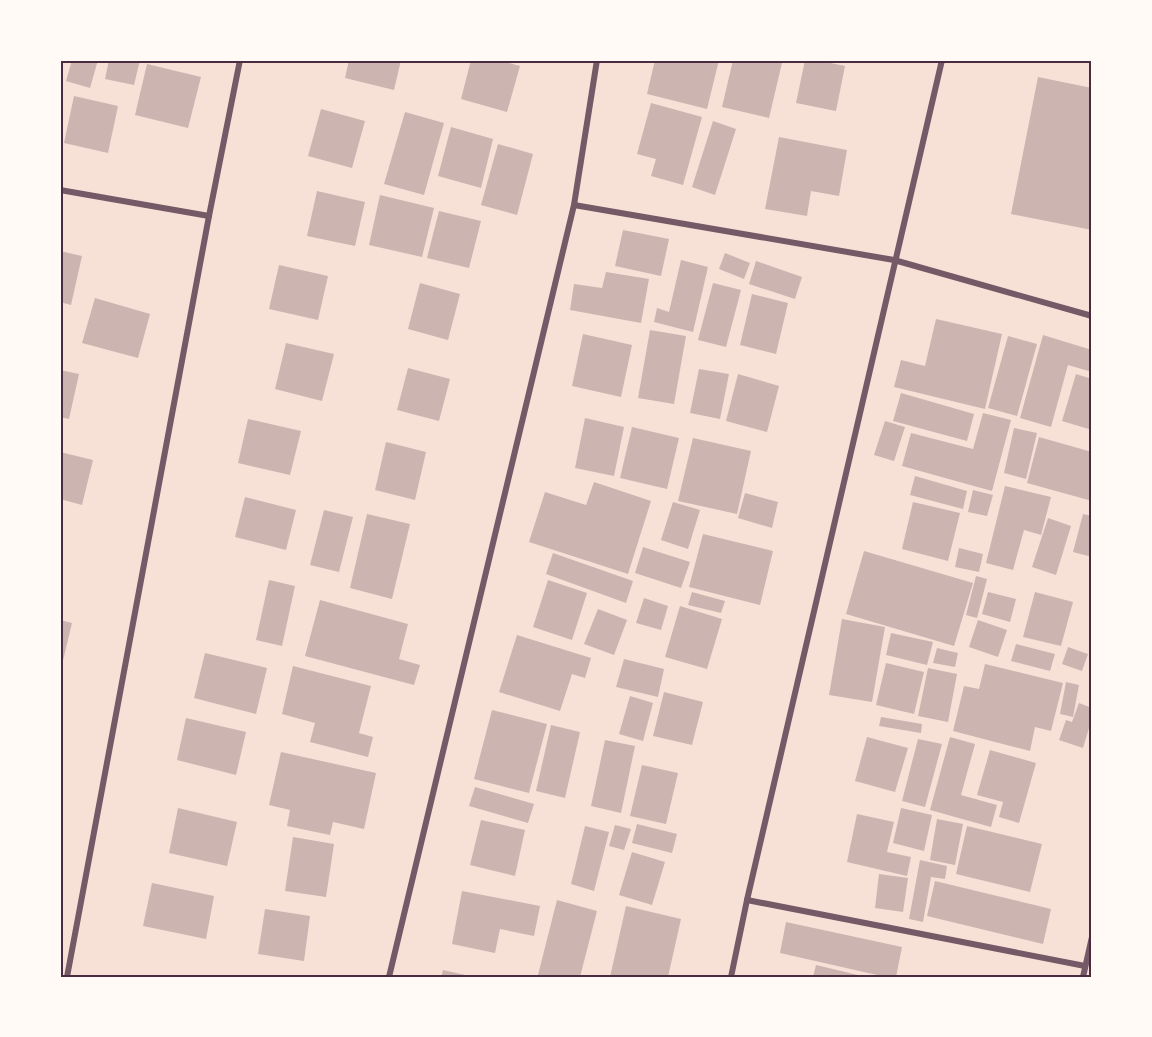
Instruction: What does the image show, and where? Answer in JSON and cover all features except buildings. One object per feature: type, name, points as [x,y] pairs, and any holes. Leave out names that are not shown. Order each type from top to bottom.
[{"type":"street","points":[[67,977],[240,60]]},
{"type":"street","points":[[389,977],[574,205],[597,60]]},
{"type":"street","points":[[731,977],[894,260],[942,60]]},
{"type":"street","points":[[60,190],[209,216]]},
{"type":"street","points":[[574,205],[894,260],[1092,316]]},
{"type":"street","points":[[747,900],[1085,966]]},
{"type":"street","points":[[1083,977],[1092,937]]}]
